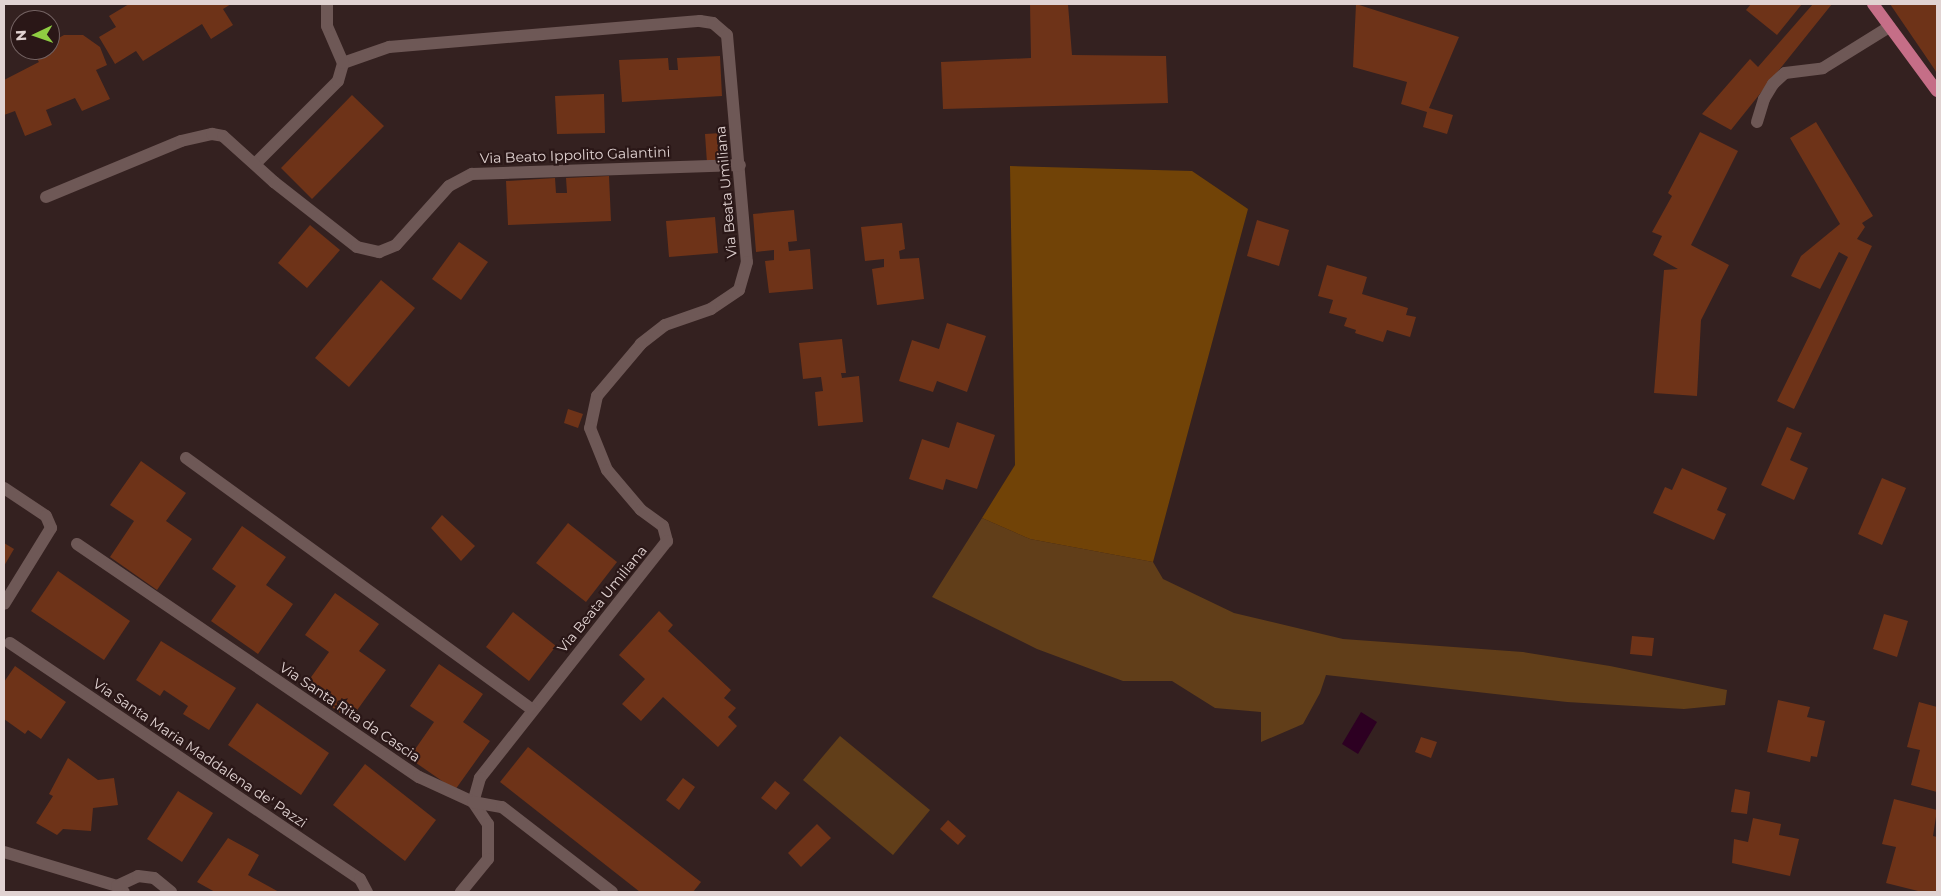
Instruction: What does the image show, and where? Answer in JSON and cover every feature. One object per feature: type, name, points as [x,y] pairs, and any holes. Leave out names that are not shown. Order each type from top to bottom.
[{"type":"main road","points":[[1873,4],[1937,91]]},
{"type":"street","points":[[255,164],[338,81],[343,63],[327,26],[327,4]]},
{"type":"street","name":"Via Beata Umiliana","points":[[343,63],[389,47],[700,21],[713,23],[727,35],[740,165],[747,262],[739,290],[710,309],[666,325],[641,344],[597,396],[590,428],[607,470],[641,510],[663,526],[666,541],[532,709],[480,778],[473,802]]},
{"type":"street","points":[[1758,122],[1764,99],[1772,84],[1785,73],[1823,68],[1889,26]]},
{"type":"street","name":"Via Beato Ippolito Galantini","points":[[46,197],[199,136],[223,136],[356,247],[379,252],[396,244],[449,186],[472,174],[740,165]]},
{"type":"street","points":[[186,458],[532,709]]},
{"type":"street","points":[[4,488],[46,516],[52,528],[4,604]]},
{"type":"street","name":"Via Santa Rita da Cascia","points":[[77,544],[418,777],[473,802],[502,807],[612,892]]},
{"type":"street","name":"Via Santa Maria Maddalena de' Pazzi","points":[[10,643],[360,878],[367,892]]},
{"type":"street","points":[[461,892],[488,859],[488,824],[473,802]]},
{"type":"street","points":[[4,852],[121,889],[138,876],[154,878],[171,892]]},
{"type":"shaded area","points":[[1010,166],[1192,171],[1248,209],[1153,562],[1030,539],[982,518],[1015,465]]},
{"type":"shaded area","points":[[982,518],[1030,539],[1153,562],[1163,579],[1234,613],[1343,639],[1523,652],[1610,666],[1727,690],[1725,705],[1684,709],[1567,702],[1326,675],[1320,693],[1303,724],[1261,742],[1261,712],[1215,708],[1172,681],[1123,681],[1037,649],[932,597]]},
{"type":"shaded area","points":[[1361,712],[1377,722],[1358,754],[1342,744]]},
{"type":"shaded area","points":[[840,736],[930,810],[893,855],[803,780]]},
{"type":"building","points":[[129,4],[231,4],[223,9],[233,25],[211,39],[202,24],[143,61],[136,51],[115,64],[99,37],[116,27],[109,16]]},
{"type":"building","points":[[1030,4],[1068,4],[1072,55],[1166,56],[1168,103],[943,109],[941,62],[1031,58]]},
{"type":"building","points":[[1356,4],[1459,37],[1429,108],[1453,115],[1447,134],[1423,127],[1427,112],[1401,104],[1407,82],[1353,67]]},
{"type":"building","points":[[1751,4],[1802,4],[1777,35],[1746,10]]},
{"type":"building","points":[[1813,4],[1832,4],[1731,130],[1702,114],[1750,59],[1758,67]]},
{"type":"building","points":[[1890,4],[1937,4],[1937,74],[1935,70]]},
{"type":"building","points":[[64,35],[83,35],[100,47],[107,65],[96,70],[110,99],[82,111],[75,98],[46,110],[52,125],[25,136],[15,111],[4,115],[4,80],[39,62],[38,60],[60,60],[60,37]]},
{"type":"building","points":[[720,56],[722,96],[622,102],[619,60],[668,58],[669,70],[678,70],[677,58]]},
{"type":"building","points":[[604,94],[605,133],[557,134],[555,96]]},
{"type":"building","points":[[352,95],[384,126],[312,199],[281,168]]},
{"type":"building","points":[[1816,122],[1873,216],[1862,223],[1865,227],[1857,239],[1872,246],[1794,409],[1777,401],[1848,257],[1839,252],[1820,289],[1791,276],[1801,256],[1840,224],[1790,138]]},
{"type":"building","points":[[1700,132],[1738,151],[1691,245],[1729,265],[1701,320],[1697,396],[1654,393],[1664,270],[1678,269],[1653,255],[1662,236],[1652,232],[1672,196],[1668,193]]},
{"type":"building","points":[[721,133],[724,161],[707,163],[705,134]]},
{"type":"building","points":[[609,176],[611,221],[508,225],[506,181],[555,178],[556,193],[567,193],[566,178]]},
{"type":"building","points":[[794,210],[797,241],[788,242],[789,251],[810,249],[813,289],[769,293],[765,261],[774,260],[774,250],[756,252],[753,214]]},
{"type":"building","points":[[715,217],[718,253],[669,257],[666,221]]},
{"type":"building","points":[[1257,220],[1289,230],[1279,266],[1247,256]]},
{"type":"building","points":[[902,223],[905,249],[899,251],[900,259],[919,258],[924,299],[877,305],[872,269],[884,267],[884,259],[865,261],[861,227]]},
{"type":"building","points":[[310,225],[340,250],[307,288],[278,263]]},
{"type":"building","points":[[459,242],[488,262],[461,300],[432,279]]},
{"type":"building","points":[[1327,265],[1367,277],[1362,294],[1408,308],[1406,315],[1416,317],[1410,337],[1387,330],[1383,342],[1355,333],[1356,330],[1344,326],[1347,318],[1329,313],[1333,300],[1318,296]]},
{"type":"building","points":[[381,280],[415,308],[349,387],[315,358]]},
{"type":"building","points":[[947,323],[986,336],[967,392],[937,381],[933,392],[899,381],[912,340],[939,349]]},
{"type":"building","points":[[842,339],[846,373],[841,373],[842,378],[859,376],[863,422],[818,426],[815,392],[823,391],[821,377],[803,379],[799,343]]},
{"type":"building","points":[[568,409],[583,414],[578,428],[564,423]]},
{"type":"building","points":[[957,422],[995,435],[977,489],[946,479],[943,490],[909,479],[922,439],[949,448]]},
{"type":"building","points":[[1787,427],[1802,433],[1790,460],[1808,468],[1794,500],[1761,485]]},
{"type":"building","points":[[141,461],[186,493],[166,521],[192,539],[157,590],[110,557],[134,521],[110,505]]},
{"type":"building","points":[[1682,468],[1727,488],[1717,510],[1726,514],[1714,540],[1653,513],[1665,487],[1672,490]]},
{"type":"building","points":[[1882,478],[1906,488],[1882,545],[1858,534]]},
{"type":"building","points":[[442,515],[475,546],[461,561],[431,528]]},
{"type":"building","points":[[568,523],[617,562],[586,602],[536,563]]},
{"type":"building","points":[[242,526],[286,557],[266,585],[293,604],[258,654],[211,621],[236,586],[212,569]]},
{"type":"building","points":[[4,543],[14,549],[4,566]]},
{"type":"building","points":[[58,571],[130,621],[104,660],[31,611]]},
{"type":"building","points":[[335,593],[379,624],[359,651],[386,670],[350,720],[304,687],[329,652],[305,635]]},
{"type":"building","points":[[659,611],[673,625],[668,631],[731,690],[724,698],[736,708],[728,717],[737,726],[718,747],[663,697],[641,721],[622,704],[645,679],[619,655]]},
{"type":"building","points":[[513,612],[556,646],[529,681],[486,647]]},
{"type":"building","points":[[1884,614],[1908,621],[1897,657],[1873,649]]},
{"type":"building","points":[[1632,636],[1654,638],[1652,656],[1630,654]]},
{"type":"building","points":[[161,641],[236,688],[209,730],[183,714],[188,706],[164,690],[160,696],[136,680]]},
{"type":"building","points":[[439,664],[483,694],[463,722],[490,741],[455,790],[409,758],[434,722],[410,706]]},
{"type":"building","points":[[15,666],[66,702],[41,739],[28,730],[25,734],[4,719],[4,682]]},
{"type":"building","points":[[1778,700],[1810,707],[1807,717],[1825,721],[1817,757],[1811,756],[1810,762],[1767,752]]},
{"type":"building","points":[[1919,702],[1937,707],[1937,792],[1911,785],[1920,750],[1907,747]]},
{"type":"building","points":[[257,703],[329,753],[301,795],[228,745]]},
{"type":"building","points":[[1421,737],[1437,742],[1431,758],[1415,752]]},
{"type":"building","points":[[528,747],[701,882],[693,892],[640,892],[500,782]]},
{"type":"building","points":[[68,758],[98,780],[114,778],[118,805],[93,808],[91,831],[63,829],[57,835],[36,823],[53,796],[49,794]]},
{"type":"building","points":[[365,764],[436,820],[405,861],[333,805]]},
{"type":"building","points":[[683,778],[695,787],[679,810],[666,800]]},
{"type":"building","points":[[775,781],[790,793],[776,810],[761,798]]},
{"type":"building","points":[[1735,789],[1750,792],[1747,814],[1731,812]]},
{"type":"building","points":[[178,791],[213,813],[182,862],[147,839]]},
{"type":"building","points":[[1894,799],[1937,810],[1933,836],[1937,837],[1937,892],[1922,892],[1886,883],[1896,847],[1882,844]]},
{"type":"building","points":[[1753,818],[1781,824],[1779,835],[1799,839],[1790,876],[1732,863],[1734,839],[1748,842]]},
{"type":"building","points":[[948,820],[966,836],[958,845],[940,829]]},
{"type":"building","points":[[817,824],[831,838],[801,867],[788,853]]},
{"type":"building","points":[[228,838],[259,855],[248,875],[279,892],[215,892],[197,882]]}]
